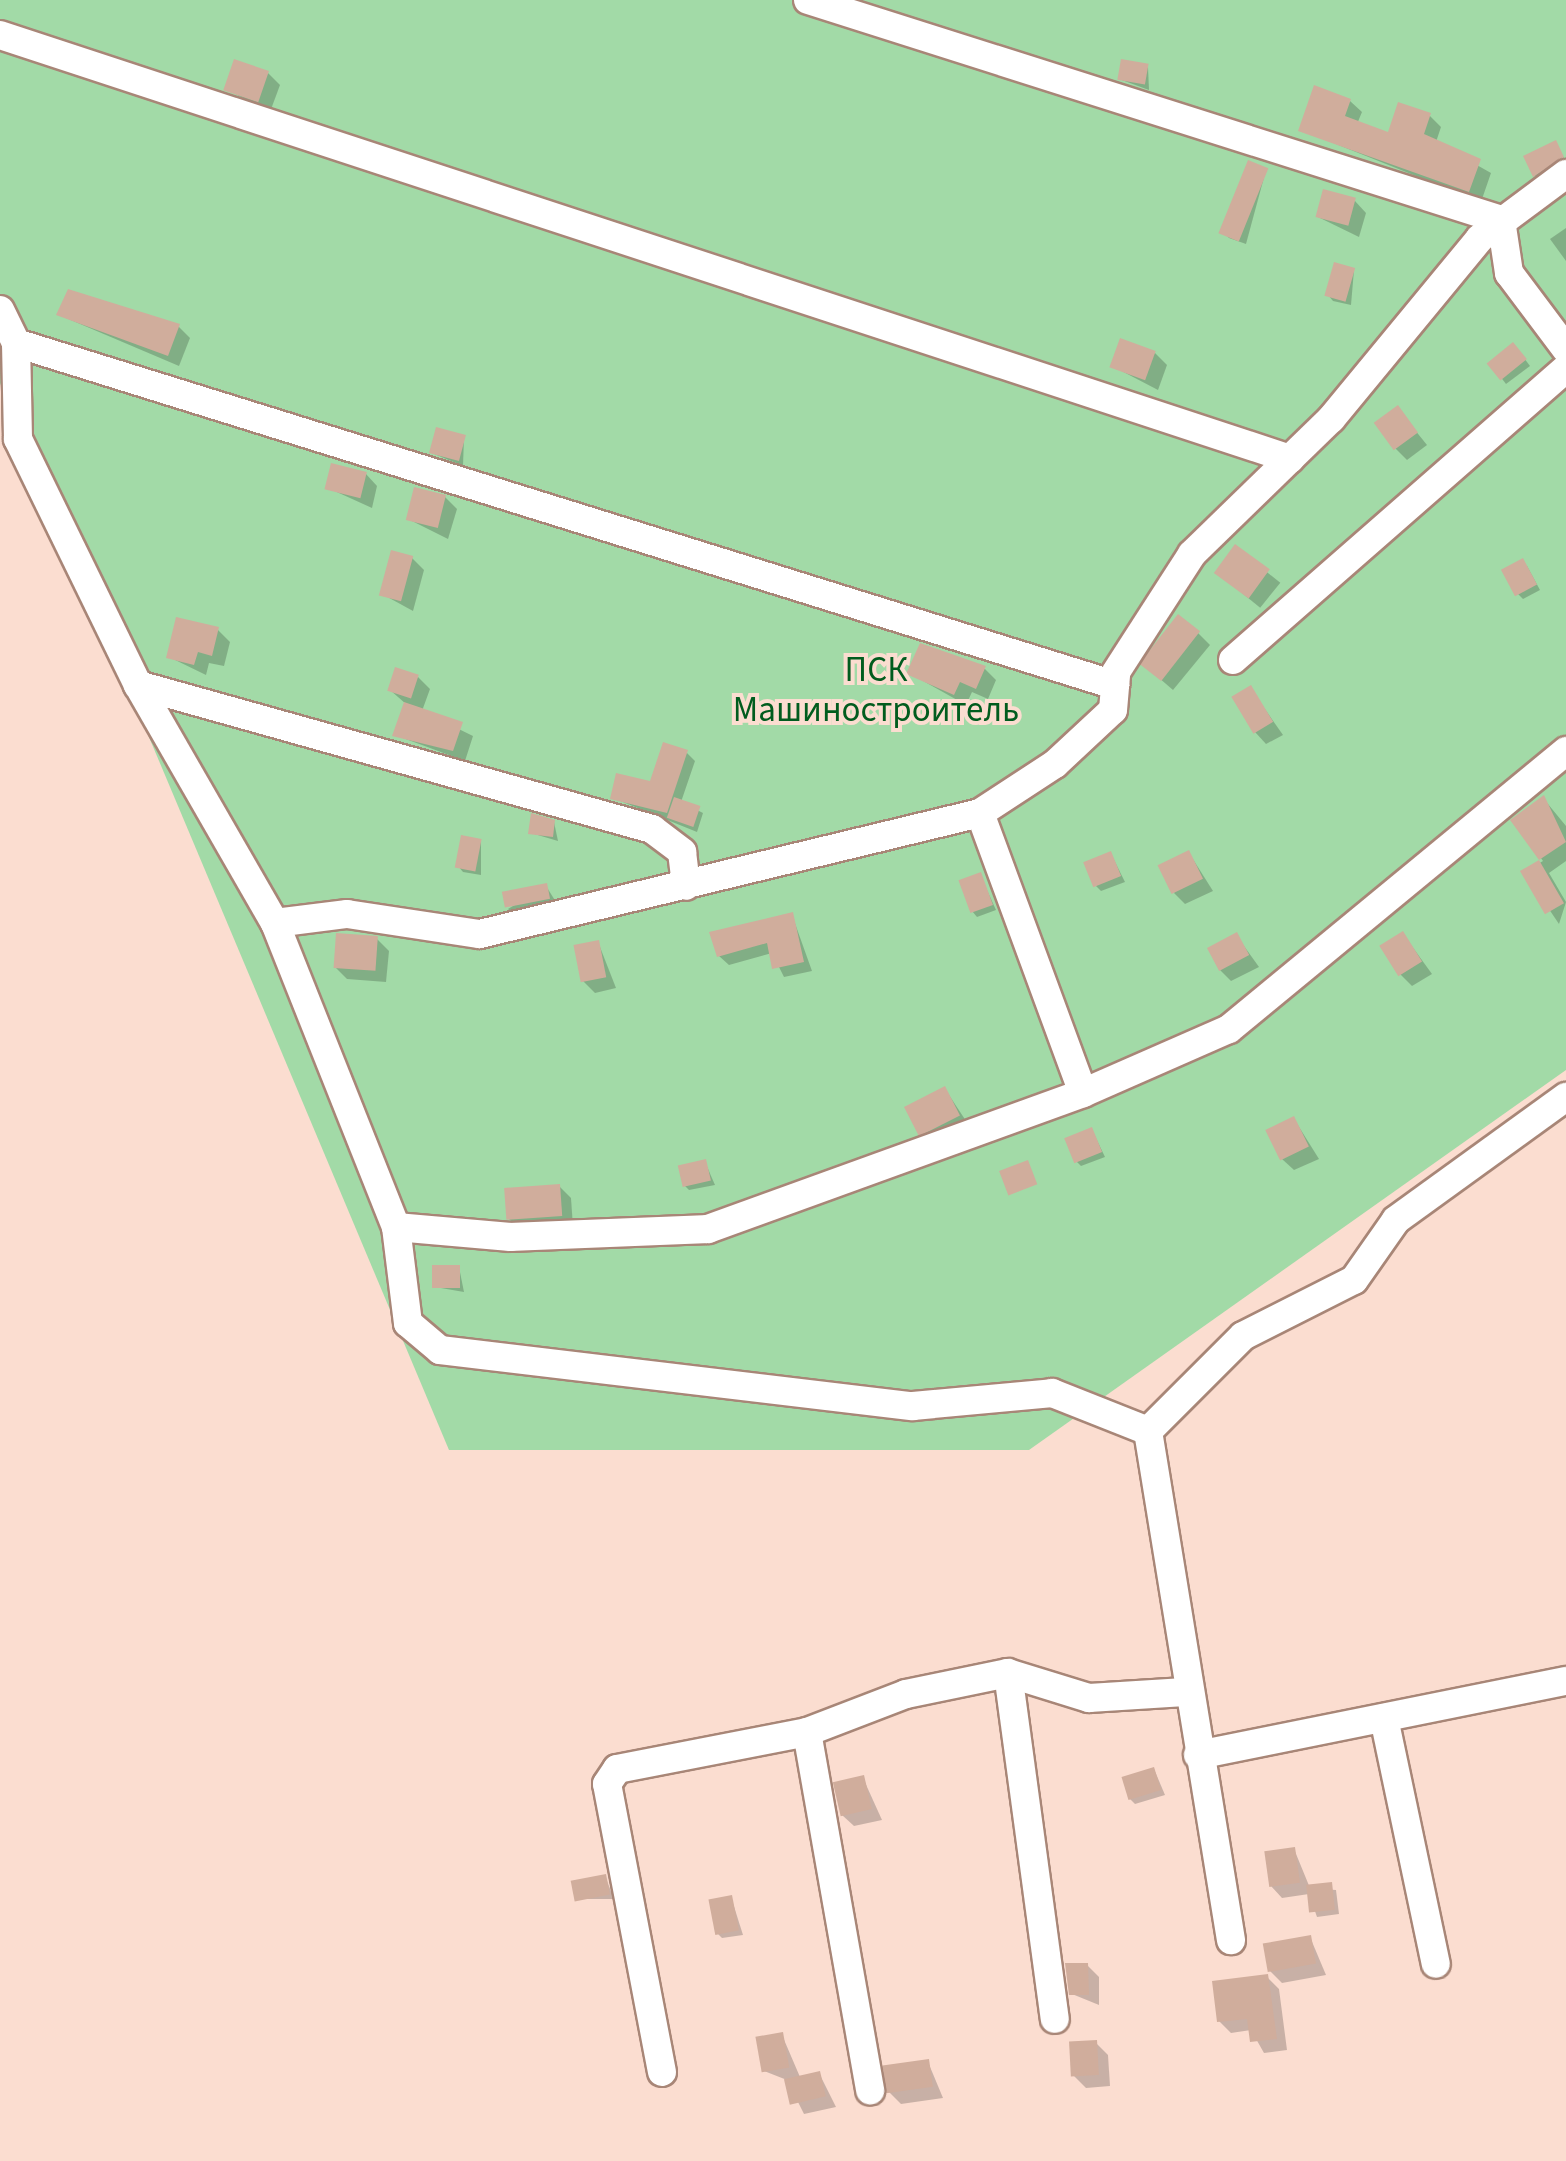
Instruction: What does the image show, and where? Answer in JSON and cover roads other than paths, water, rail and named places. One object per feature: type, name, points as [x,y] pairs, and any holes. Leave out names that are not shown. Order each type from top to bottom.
[{"type":"street","points":[[808,0],[1501,220]]},
{"type":"street","points":[[0,35],[1290,460]]},
{"type":"street","points":[[275,923],[348,914],[480,934],[980,813],[1113,710],[1115,685],[1192,554],[1290,460],[1501,220],[1566,174]]},
{"type":"street","points":[[1501,220],[1510,273],[1566,349]]},
{"type":"street","points":[[0,310],[16,343],[18,439],[138,685],[275,923],[396,1227],[408,1324],[440,1350],[914,1406],[1052,1394],[1148,1432]]},
{"type":"street","points":[[16,343],[1115,685]]},
{"type":"street","points":[[1233,660],[1566,368]]},
{"type":"street","points":[[138,685],[652,829],[682,852],[686,886]]},
{"type":"street","points":[[396,1227],[511,1237],[708,1229],[1083,1092],[1228,1029],[1566,751]]},
{"type":"street","points":[[980,813],[1083,1092]]},
{"type":"street","points":[[1148,1432],[1243,1336],[1354,1280],[1396,1220],[1566,1096]]},
{"type":"street","points":[[1148,1432],[1185,1692],[1231,1940]]},
{"type":"street","points":[[662,2072],[607,1784],[617,1769],[807,1732],[906,1694],[1008,1673],[1090,1698],[1185,1692]]},
{"type":"street","points":[[1008,1673],[1055,2019]]},
{"type":"street","points":[[1198,1755],[1566,1681]]},
{"type":"street","points":[[1384,1718],[1436,1964]]},
{"type":"street","points":[[807,1732],[870,2091]]},
{"type":"park label","name":"ПСК Машиностроитель","points":[[876,690]]}]
